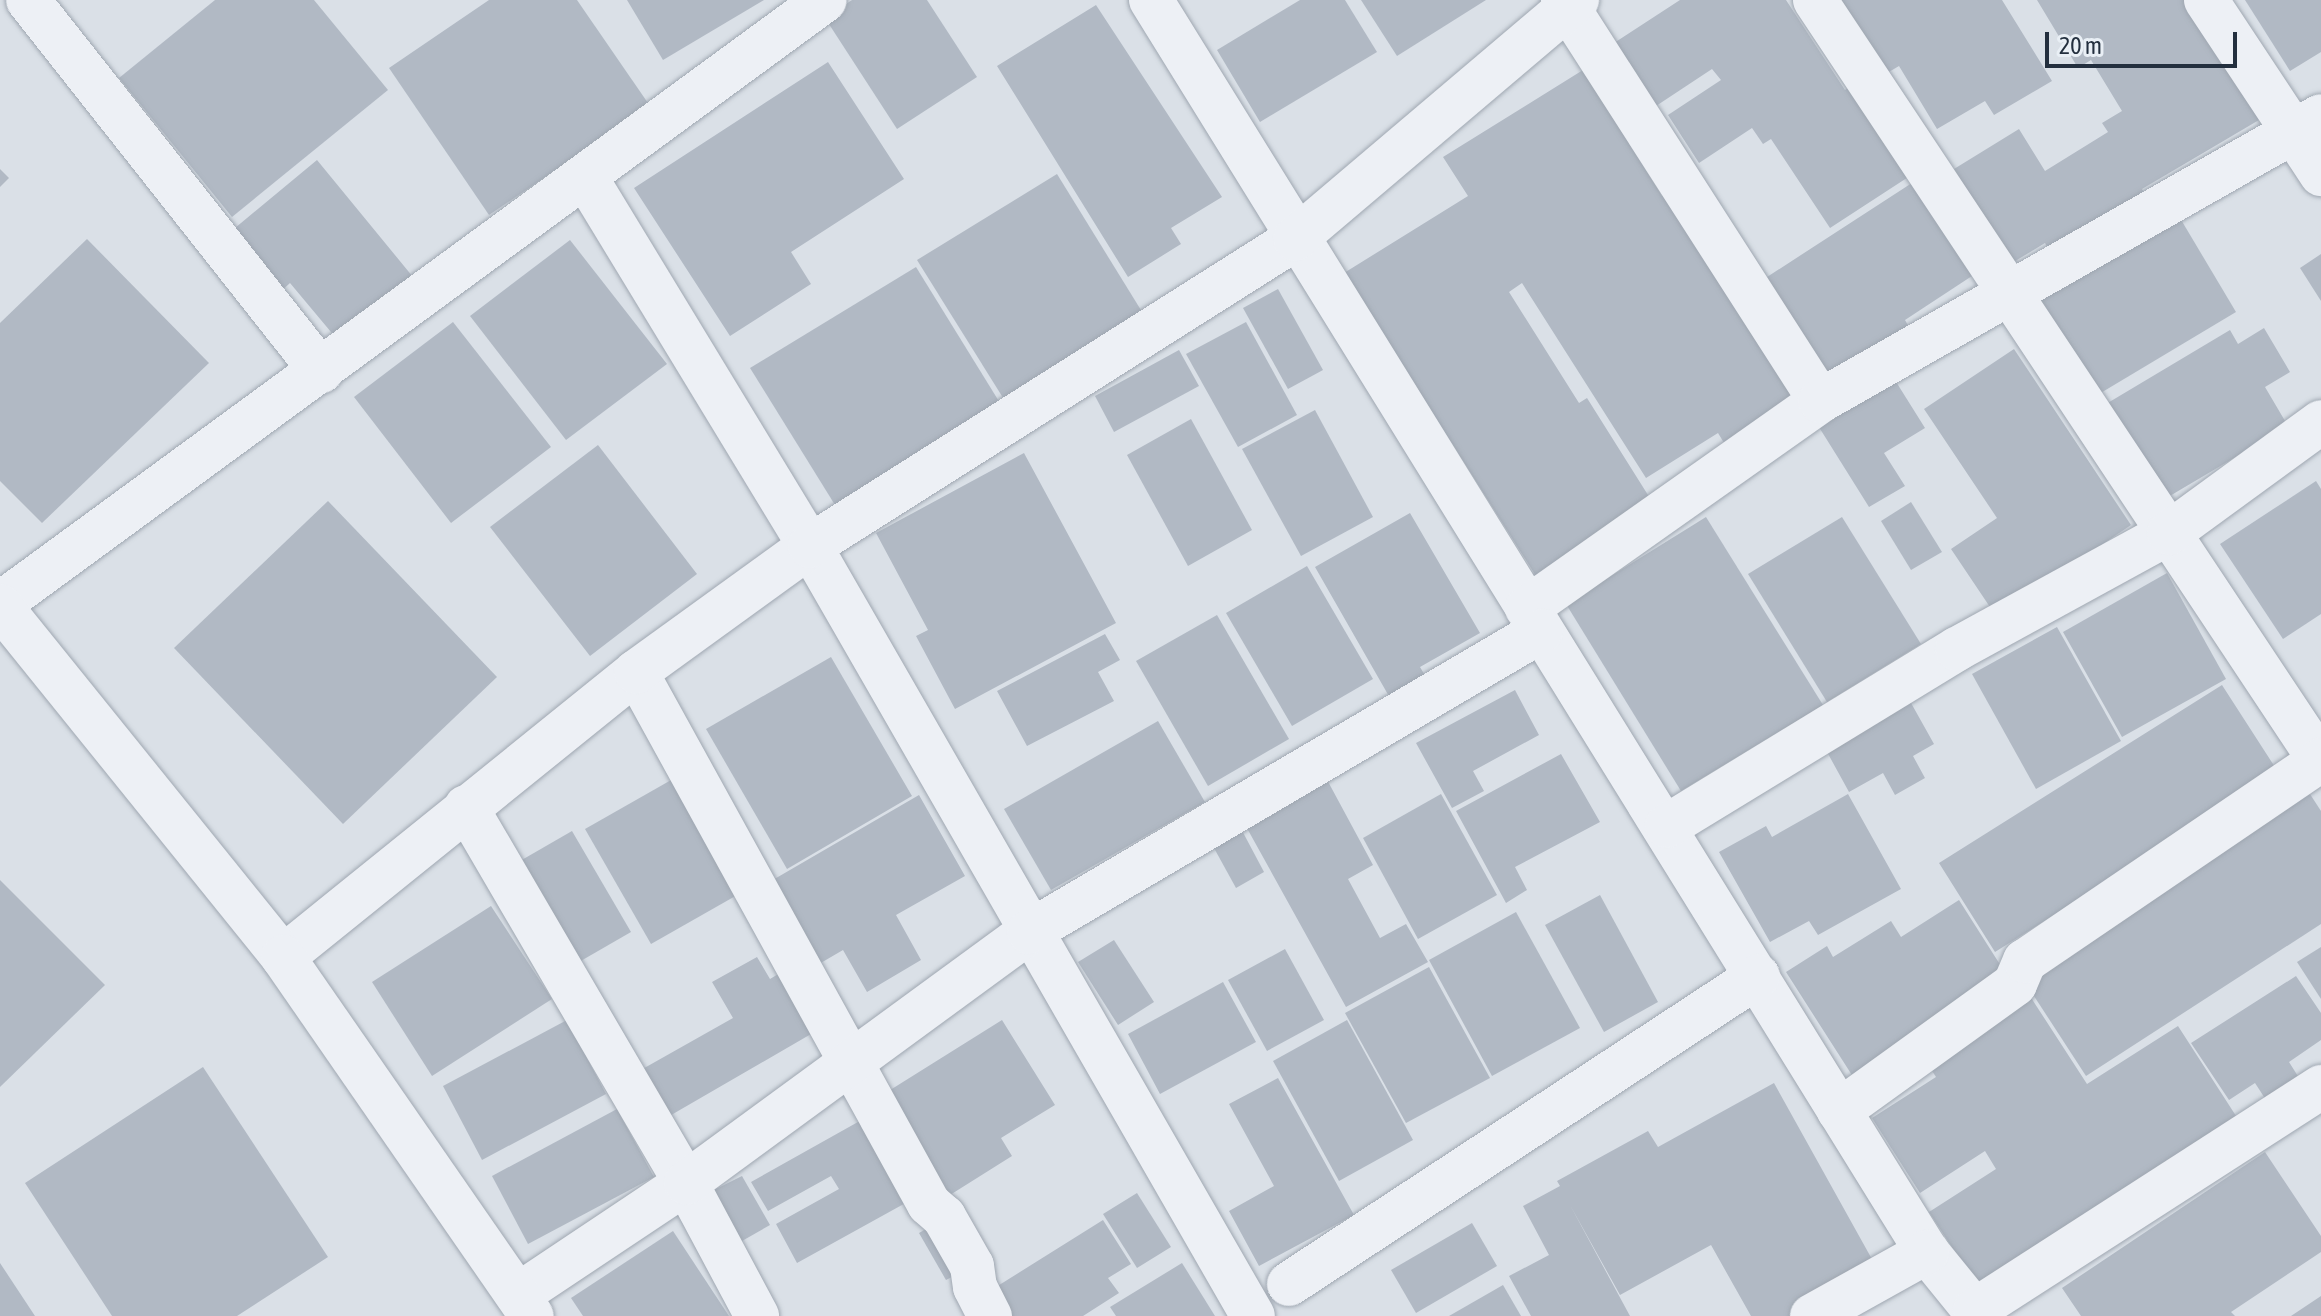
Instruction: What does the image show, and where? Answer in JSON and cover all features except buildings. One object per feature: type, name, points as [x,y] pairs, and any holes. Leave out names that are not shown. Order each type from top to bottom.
[{"type":"street","points":[[1151,0],[1295,239],[1667,826],[1927,1252],[1977,1313],[2321,1087]]},
{"type":"street","points":[[1815,0],[2321,760],[2025,961],[2015,984],[1839,1111]]},
{"type":"street","points":[[2206,0],[2306,124],[2321,174]]},
{"type":"street","points":[[283,957],[636,672],[810,546],[1295,239],[1569,3],[1820,401]]},
{"type":"street","points":[[44,5],[321,371]]},
{"type":"street","points":[[807,5],[586,178],[0,605],[283,957],[525,1305],[1029,932],[1534,620],[1820,401],[2014,295],[2306,124]]},
{"type":"street","points":[[586,178],[810,546],[1029,932],[1114,1069],[1253,1316]]},
{"type":"street","points":[[1667,826],[1957,649],[2169,533],[2321,422]]},
{"type":"street","points":[[636,672],[855,1063],[929,1204],[944,1217],[972,1266],[975,1287],[990,1316]]},
{"type":"street","points":[[466,807],[686,1183],[757,1316]]},
{"type":"street","points":[[1289,1284],[1758,976]]},
{"type":"street","points":[[1812,1316],[1927,1252]]}]
